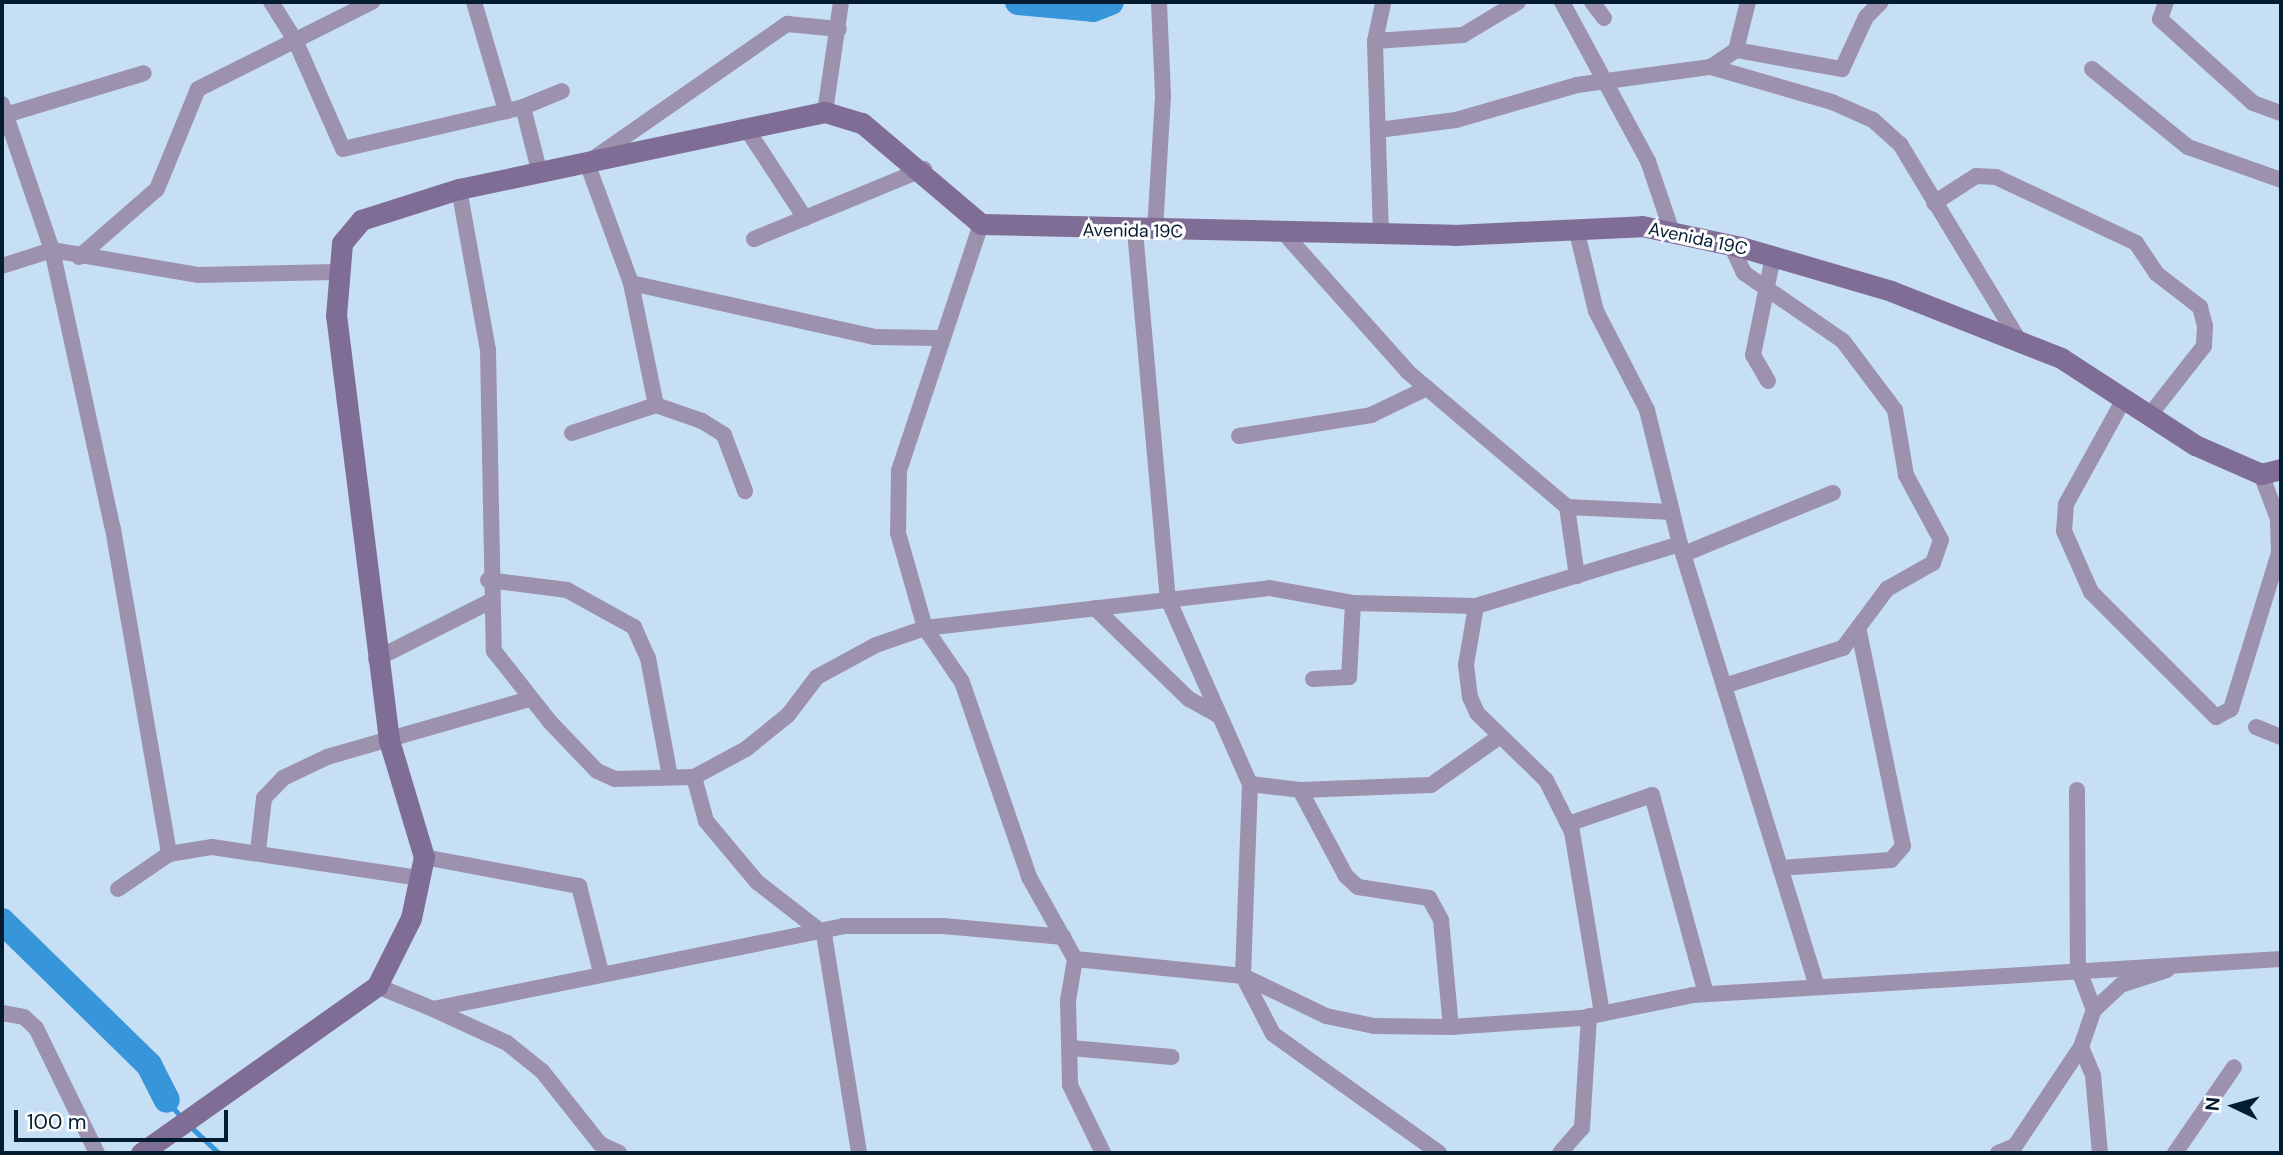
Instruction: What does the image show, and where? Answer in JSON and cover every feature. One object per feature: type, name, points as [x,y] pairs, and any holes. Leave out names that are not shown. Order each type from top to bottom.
[{"type":"street","points":[[271,2],[295,40],[343,149],[523,107],[562,91]]},
{"type":"street","points":[[79,257],[157,189],[198,89],[372,2]]},
{"type":"street","points":[[474,2],[490,40],[506,111]]},
{"type":"street","points":[[825,112],[841,2]]},
{"type":"street","points":[[1159,2],[1163,95],[1145,231],[1168,599],[1250,785],[1243,976],[1273,1034],[1439,1153]]},
{"type":"street","points":[[1381,234],[1375,41],[1382,2]]},
{"type":"street","points":[[1375,41],[1463,35],[1518,2]]},
{"type":"street","points":[[1562,2],[1648,161],[1672,232]]},
{"type":"street","points":[[1592,2],[1604,19]]},
{"type":"street","points":[[1378,130],[1456,120],[1603,82],[1711,67],[1737,50],[1748,2]]},
{"type":"street","points":[[1737,50],[1836,71],[1881,2]]},
{"type":"street","points":[[2166,2],[2160,19],[2253,103],[2281,113]]},
{"type":"street","points":[[587,163],[787,24],[839,29]]},
{"type":"street","points":[[1711,67],[1873,120],[1900,144],[2020,342]]},
{"type":"street","points":[[2092,69],[2188,147],[2281,180]]},
{"type":"street","points":[[144,73],[3,112],[52,250],[113,529],[169,854]]},
{"type":"street","points":[[523,107],[540,174]]},
{"type":"street","points":[[151,1151],[377,986],[411,918],[424,857],[389,740],[376,659],[335,272],[342,243],[361,220],[459,189],[825,112],[862,122],[924,169],[981,223],[938,338],[898,471],[898,533],[925,628],[962,681],[1029,877],[1075,959],[1068,1001],[1074,1100],[1103,1153]]},
{"type":"street","points":[[746,128],[805,218]]},
{"type":"street","points":[[587,163],[631,283],[656,405]]},
{"type":"street","points":[[754,239],[924,169]]},
{"type":"street","points":[[1934,203],[1976,176],[1996,177],[2136,243],[2157,274],[2200,307],[2205,326],[2204,346],[2149,416]]},
{"type":"street","points":[[459,189],[488,350],[488,580],[499,666],[597,771],[615,779],[694,777],[777,724],[817,677],[876,645],[925,628],[1270,588],[1353,603],[1476,606],[1682,549],[1833,494]]},
{"type":"street","name":"Avenida 19C","points":[[981,223],[1145,231],[1381,234],[1643,226],[1731,245],[1891,290],[2060,358],[2149,416],[2271,472]]},
{"type":"street","points":[[1576,228],[1596,311],[1647,410],[1682,549],[1817,987]]},
{"type":"street","points":[[1283,232],[1427,388],[1567,507],[1672,512]]},
{"type":"street","points":[[1724,686],[1826,657],[1859,632],[1887,589],[1933,563],[1941,540],[1906,475],[1895,410],[1843,341],[1744,273],[1731,245]]},
{"type":"street","points":[[2,266],[52,250],[79,257],[199,275],[335,272]]},
{"type":"street","points":[[1768,381],[1753,355],[1769,290],[1773,257]]},
{"type":"street","points":[[631,283],[874,337],[938,338]]},
{"type":"street","points":[[1239,436],[1371,415],[1427,388]]},
{"type":"street","points":[[2124,400],[2066,504],[2064,531],[2091,592],[2216,717],[2231,709],[2279,553],[2278,519],[2271,472]]},
{"type":"street","points":[[572,433],[656,405],[724,435],[745,491]]},
{"type":"street","points":[[1567,507],[1577,576]]},
{"type":"street","points":[[488,580],[567,590],[634,627],[648,657],[670,777]]},
{"type":"street","points":[[376,659],[489,601]]},
{"type":"street","points":[[1313,679],[1349,677],[1353,603]]},
{"type":"street","points":[[1476,606],[1466,665],[1470,697],[1499,737],[1546,780],[1568,824],[1596,1015],[1582,1128],[1560,1153]]},
{"type":"street","points":[[1095,608],[1189,699],[1220,716]]},
{"type":"street","points":[[1780,868],[1891,860],[1903,846],[1859,632]]},
{"type":"street","points":[[258,851],[269,789],[327,757],[530,699]]},
{"type":"street","points":[[2256,727],[2281,737]]},
{"type":"street","points":[[1250,785],[1300,790],[1431,785],[1499,737]]},
{"type":"street","points":[[694,777],[706,821],[757,882],[824,934],[859,1153]]},
{"type":"street","points":[[1300,790],[1346,876],[1358,887],[1430,898],[1441,920],[1451,1027]]},
{"type":"street","points":[[2077,790],[2078,968],[2094,1010]]},
{"type":"street","points":[[1568,824],[1652,795],[1706,994]]},
{"type":"street","points":[[118,889],[169,854],[212,847],[258,851],[340,871],[419,878]]},
{"type":"street","points":[[424,857],[579,886],[601,972]]},
{"type":"street","points":[[433,1009],[601,972],[824,934],[843,926],[943,926],[1063,937]]},
{"type":"street","points":[[1075,959],[1243,976],[1326,1016],[1374,1026],[1451,1027],[1596,1015],[1706,994],[2078,968],[2281,959]]},
{"type":"street","points":[[1998,1153],[2015,1146],[2081,1047],[2094,1010],[2121,985],[2186,963]]},
{"type":"street","points":[[377,986],[506,1042],[542,1071],[600,1144],[619,1153]]},
{"type":"street","points":[[2,1013],[24,1017],[36,1028],[97,1153]]},
{"type":"street","points":[[2081,1047],[2093,1076],[2100,1153]]},
{"type":"street","points":[[1071,1048],[1172,1057]]},
{"type":"street","points":[[2175,1153],[2234,1067]]},
{"type":"waterway","points":[[1018,2],[1093,9],[1111,2]]},
{"type":"waterway","points":[[2,921],[149,1065],[167,1100]]},
{"type":"waterway","points":[[167,1100],[182,1118]]},
{"type":"waterway","points":[[191,1127],[219,1153]]}]
